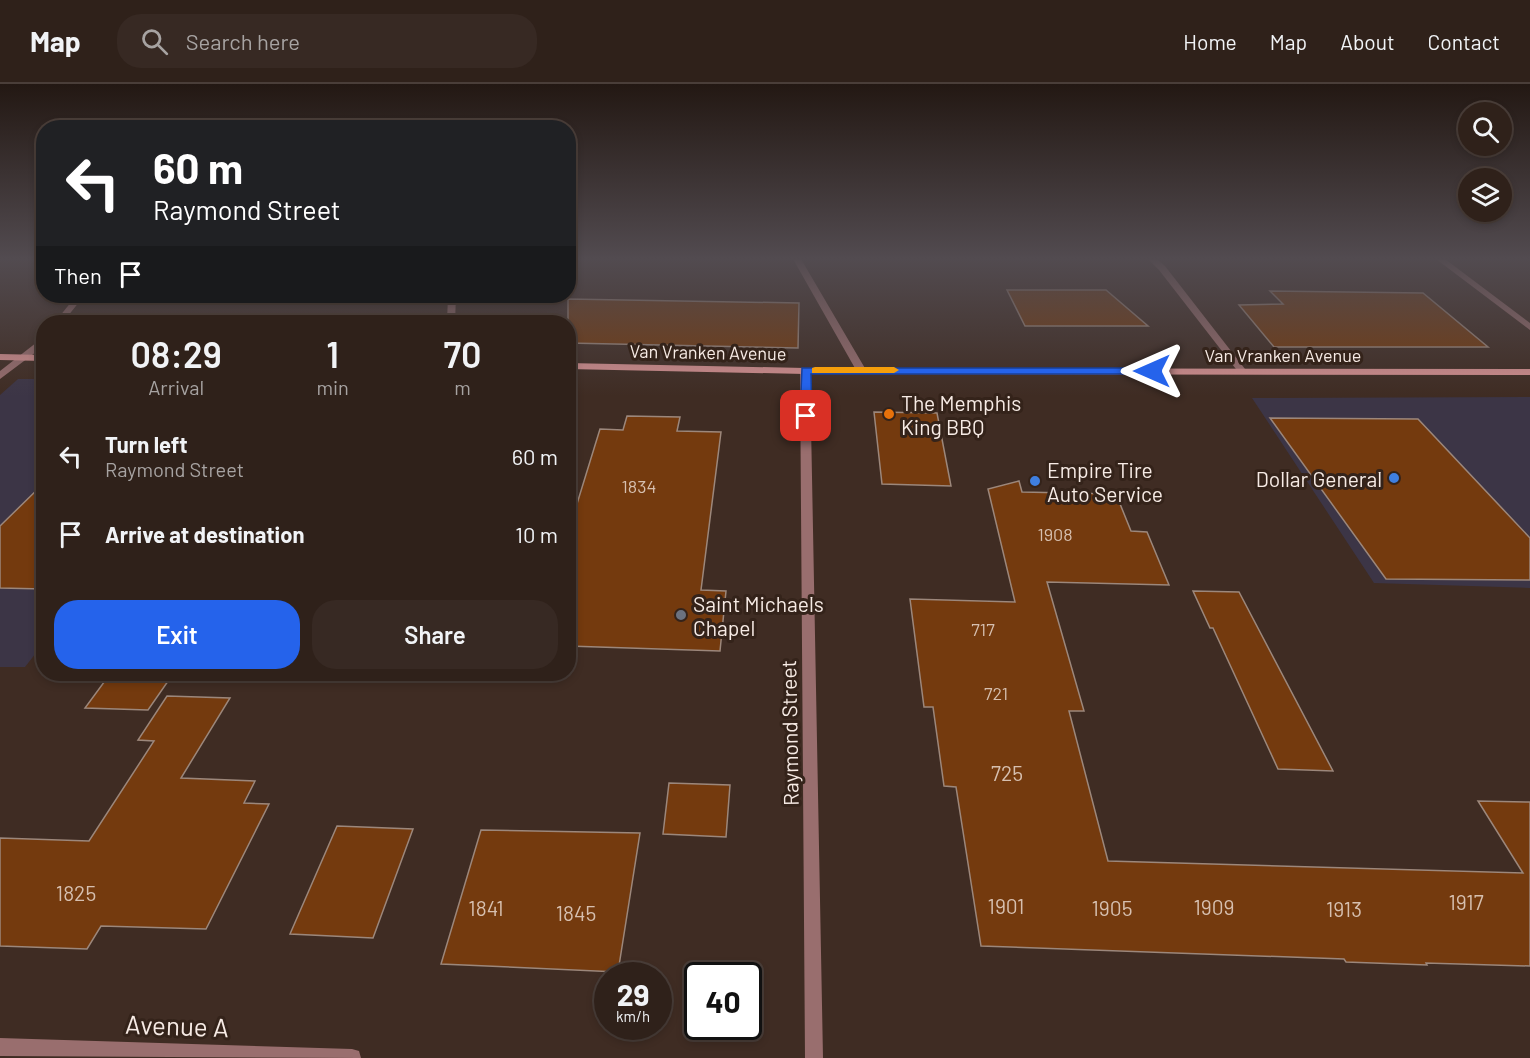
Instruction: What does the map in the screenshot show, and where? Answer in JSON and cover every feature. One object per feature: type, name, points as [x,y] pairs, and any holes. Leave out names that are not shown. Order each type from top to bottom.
[{"type":"street","points":[[823,304],[861,370]]},
{"type":"street","points":[[1190,304],[1242,371]]},
{"type":"street","points":[[1500,304],[1530,327]]},
{"type":"street","points":[[0,376],[36,347]]},
{"type":"street","points":[[0,357],[36,358]]},
{"type":"street","name":"Van Vranken Avenue","points":[[576,366],[805,371],[1530,372]]},
{"type":"street","name":"Raymond Street","points":[[805,371],[814,1058]]},
{"type":"street","name":"Avenue A","points":[[0,1047],[352,1058]]},
{"type":"shaded area","points":[[18,379],[36,379],[36,653],[25,667],[0,667],[0,395]]},
{"type":"shaded area","name":"Dollar General","points":[[1530,397],[1530,588],[1374,583],[1252,398]]},
{"type":"building","points":[[568,304],[799,304],[798,348],[576,343],[576,315],[568,315]]},
{"type":"building","points":[[1014,304],[1123,304],[1148,326],[1025,326]]},
{"type":"building","points":[[1437,304],[1488,347],[1274,347],[1239,305]]},
{"type":"building","points":[[874,412],[937,413],[951,486],[882,484]]},
{"type":"building","points":[[627,416],[680,417],[677,431],[721,432],[701,590],[726,591],[720,651],[576,646],[576,507],[600,429],[623,430]]},
{"type":"building","name":"Dollar General","points":[[1270,418],[1418,419],[1530,538],[1530,580],[1386,579]]},
{"type":"building","points":[[1019,481],[1022,492],[1116,494],[1131,531],[1147,532],[1169,585],[1047,582],[1084,711],[1069,711],[1108,861],[1523,873],[1478,801],[1530,802],[1530,966],[1426,963],[1427,965],[1346,962],[1344,959],[981,946],[956,787],[944,786],[933,707],[924,707],[910,599],[1015,602],[988,489]]},
{"type":"building","points":[[36,491],[36,589],[0,588],[0,526]]},
{"type":"building","points":[[1193,591],[1239,592],[1333,771],[1278,769],[1213,628],[1210,628]]},
{"type":"building","points":[[105,681],[168,681],[148,710],[85,708]]},
{"type":"building","points":[[167,696],[230,698],[181,778],[255,781],[244,803],[269,804],[206,929],[101,926],[87,949],[0,946],[0,838],[89,841],[154,741],[138,740]]},
{"type":"building","points":[[669,783],[730,785],[726,837],[663,834]]},
{"type":"building","points":[[337,826],[413,829],[373,938],[290,934]]},
{"type":"building","points":[[481,830],[640,833],[620,962],[594,962],[594,971],[441,964]]},
{"type":"slow traffic","points":[[815,371],[894,370]]},
{"type":"place","name":"The Memphis King BBQ","points":[[889,414]]},
{"type":"place","name":"Dollar General","points":[[1394,478]]},
{"type":"place","name":"Empire Tire Auto Service","points":[[1035,481]]},
{"type":"place","name":"Saint Michaels Chapel","points":[[681,615]]},
{"type":"route","points":[[806,416],[805,371],[1152,371]]}]
